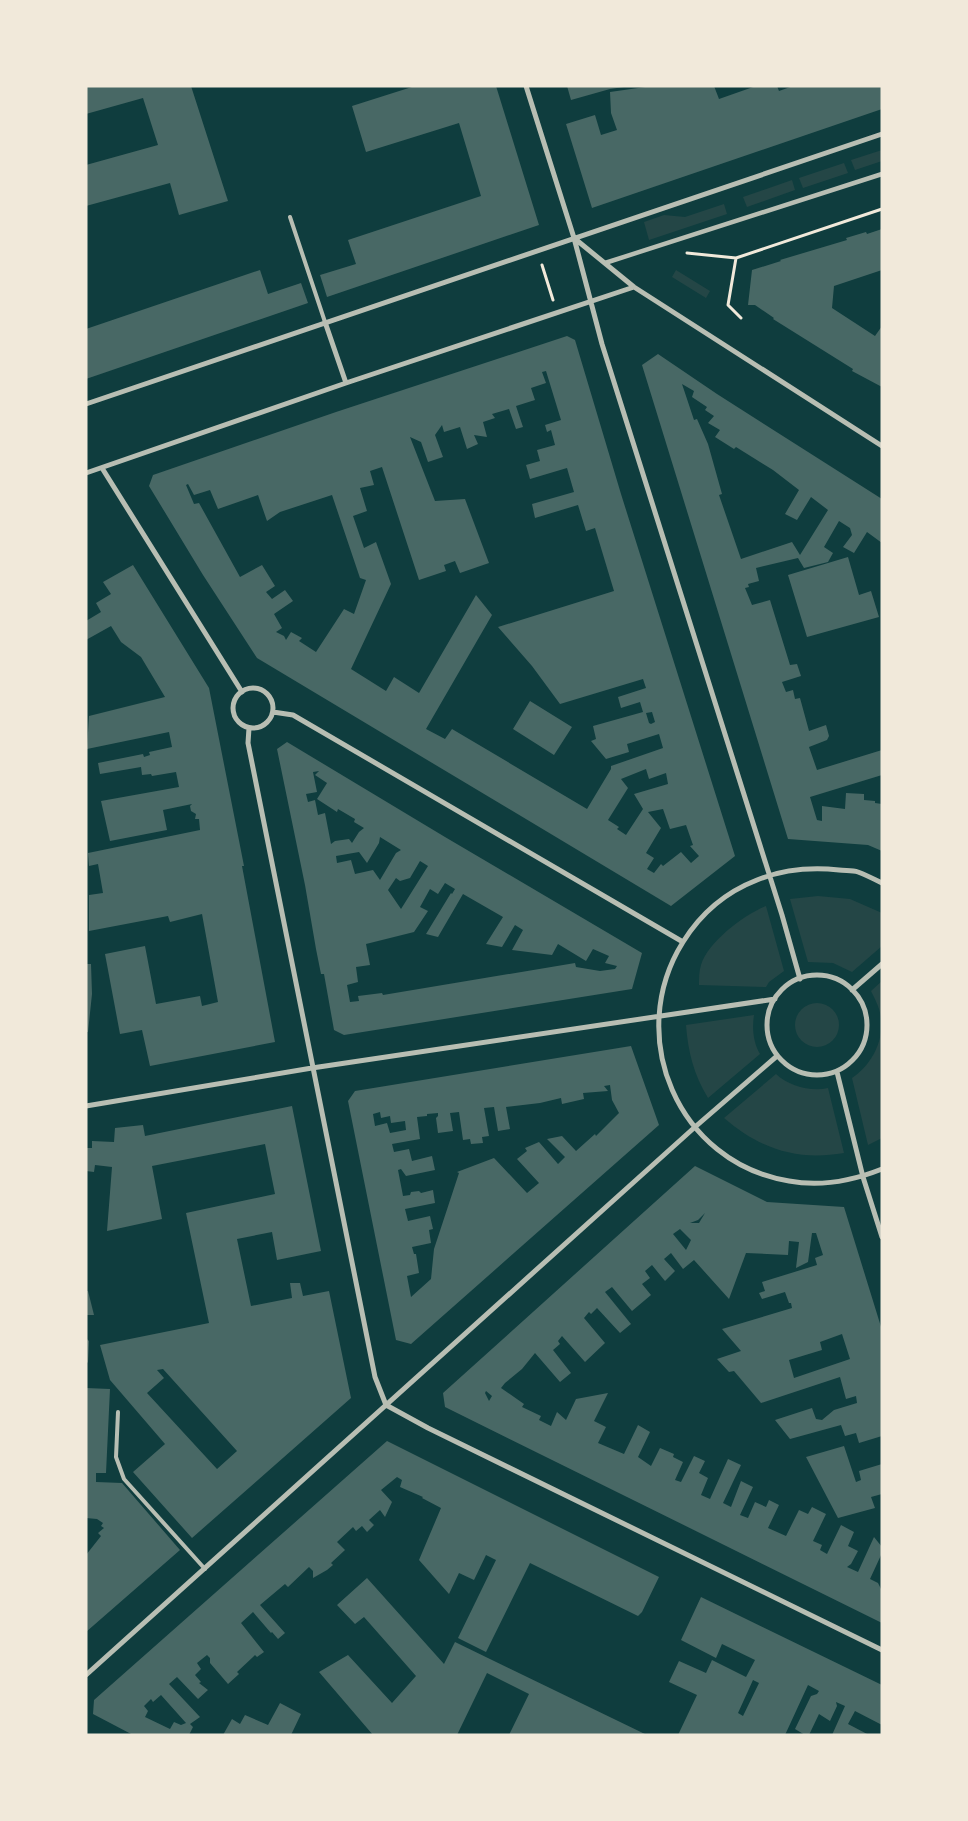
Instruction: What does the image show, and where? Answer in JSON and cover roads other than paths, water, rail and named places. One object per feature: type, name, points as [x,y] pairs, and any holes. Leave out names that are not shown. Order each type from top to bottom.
[{"type":"street","points":[[526,86],[574,238],[602,344],[800,978]]},
{"type":"street","points":[[86,404],[882,134]]},
{"type":"street","points":[[605,262],[882,174]]},
{"type":"street","points":[[574,238],[634,287],[882,446]]},
{"type":"street","points":[[86,473],[346,383],[634,287]]},
{"type":"street","points":[[325,322],[346,383]]},
{"type":"street","points":[[102,468],[242,692]]},
{"type":"street","points":[[251,688],[270,696],[273,712],[269,721],[264,725],[249,728],[237,721],[234,714],[234,701],[242,692],[251,688]]},
{"type":"street","points":[[273,712],[293,715],[683,942]]},
{"type":"street","points":[[249,728],[248,743],[312,1068],[375,1377],[386,1405],[428,1428],[882,1650]]},
{"type":"street","points":[[882,883],[857,872],[818,868],[793,870],[769,875],[746,884],[725,897],[706,913],[689,932],[676,952],[666,975],[658,1016],[660,1048],[665,1073],[674,1096],[695,1127],[721,1152],[742,1166],[765,1175],[789,1181],[839,1182],[863,1177],[882,1169]]},
{"type":"street","points":[[852,990],[882,964]]},
{"type":"street","points":[[811,975],[830,976],[846,984],[852,990],[859,997],[866,1013],[867,1031],[862,1048],[851,1062],[837,1072],[821,1076],[804,1074],[789,1068],[777,1056],[769,1042],[766,1025],[770,1007],[779,991],[794,980],[811,975]]},
{"type":"street","points":[[86,1106],[312,1068],[774,999]]},
{"type":"street","points":[[86,1675],[695,1127],[777,1056]]},
{"type":"street","points":[[837,1072],[863,1177],[882,1237]]},
{"type":"lane","points":[[290,217],[325,322]]},
{"type":"lane","points":[[118,1412],[116,1458],[124,1479],[205,1569]]}]
